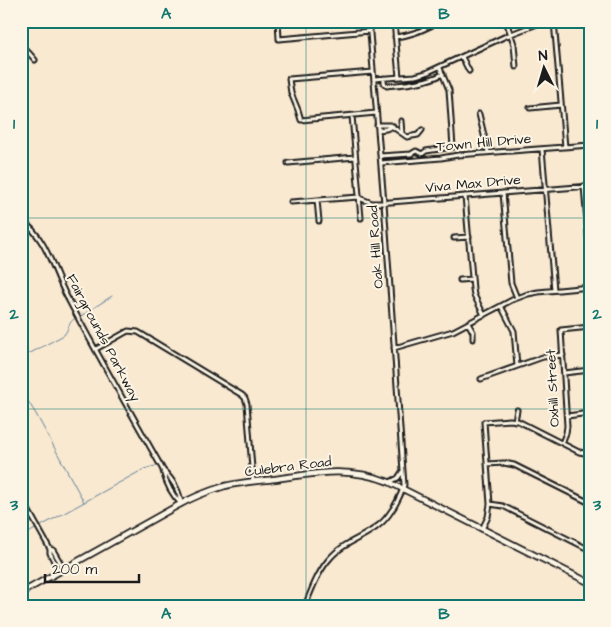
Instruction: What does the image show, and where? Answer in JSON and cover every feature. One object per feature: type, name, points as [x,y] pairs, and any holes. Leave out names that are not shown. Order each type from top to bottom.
[{"type":"main road","name":"Culebra Road","points":[[21,593],[196,496],[226,486],[333,471],[364,474],[389,482],[590,583]]},
{"type":"street","points":[[278,21],[279,39],[370,31]]},
{"type":"street","name":"Oak Hill Road","points":[[369,21],[384,203],[403,489]]},
{"type":"street","points":[[394,21],[399,77]]},
{"type":"street","points":[[395,36],[408,36],[441,21]]},
{"type":"street","points":[[506,21],[514,44],[516,67]]},
{"type":"street","points":[[374,79],[426,73],[511,34],[545,21]]},
{"type":"street","points":[[554,21],[565,147]]},
{"type":"street","points":[[21,47],[35,60]]},
{"type":"street","points":[[462,57],[469,71]]},
{"type":"street","points":[[380,156],[411,154],[416,151],[422,154],[426,151],[453,147],[449,90],[440,68]]},
{"type":"street","points":[[373,72],[289,79],[291,93],[301,120],[376,113]]},
{"type":"street","points":[[384,78],[384,83],[387,86],[417,83],[443,74]]},
{"type":"street","points":[[530,108],[561,105]]},
{"type":"street","points":[[479,114],[488,152]]},
{"type":"street","points":[[352,116],[361,218]]},
{"type":"street","points":[[401,121],[402,134]]},
{"type":"street","points":[[377,125],[393,126],[407,137],[418,135],[422,130]]},
{"type":"street","points":[[378,130],[393,126]]},
{"type":"street","name":"Town Hill Drive","points":[[381,164],[488,152],[590,145]]},
{"type":"street","points":[[542,148],[554,290]]},
{"type":"street","points":[[288,162],[355,157]]},
{"type":"street","points":[[584,186],[590,258]]},
{"type":"street","name":"Viva Max Drive","points":[[291,202],[359,198],[372,203],[384,203],[590,186]]},
{"type":"street","points":[[504,193],[511,283],[517,298]]},
{"type":"street","points":[[465,196],[474,294],[484,315]]},
{"type":"street","points":[[317,200],[319,221]]},
{"type":"street","name":"Fairgrounds Parkway","points":[[21,220],[35,231],[42,241],[67,296],[163,470],[165,480],[175,498],[181,504]]},
{"type":"street","points":[[454,238],[469,236]]},
{"type":"street","points":[[460,280],[472,279]]},
{"type":"street","points":[[394,348],[453,331],[517,298],[538,292],[590,287]]},
{"type":"street","points":[[501,306],[514,331],[517,366]]},
{"type":"street","points":[[468,323],[473,332],[472,339]]},
{"type":"street","name":"Oxhill Street","points":[[562,443],[567,429],[567,416],[561,330],[590,327]]},
{"type":"street","points":[[96,349],[128,331],[138,332],[242,395],[247,404],[253,482]]},
{"type":"street","points":[[481,379],[543,357],[563,355]]},
{"type":"street","points":[[564,373],[590,370]]},
{"type":"street","points":[[515,421],[517,410]]},
{"type":"street","points":[[567,416],[590,414]]},
{"type":"street","points":[[482,529],[488,517],[490,504],[484,422],[515,421],[579,452],[590,454]]},
{"type":"street","points":[[487,464],[504,463],[514,465],[590,503]]},
{"type":"street","points":[[389,482],[398,478],[403,472]]},
{"type":"street","points":[[305,606],[317,577],[327,562],[345,545],[369,532],[385,520],[403,489]]},
{"type":"street","points":[[21,497],[50,549],[59,572]]},
{"type":"street","points":[[490,504],[503,506],[590,550]]},
{"type":"street","points":[[50,549],[53,550],[64,569]]},
{"type":"waterway","points":[[81,316],[112,296]]},
{"type":"waterway","points":[[21,358],[64,335],[74,319]]},
{"type":"waterway","points":[[21,390],[84,502]]},
{"type":"waterway","points":[[21,537],[144,469],[155,466]]}]
